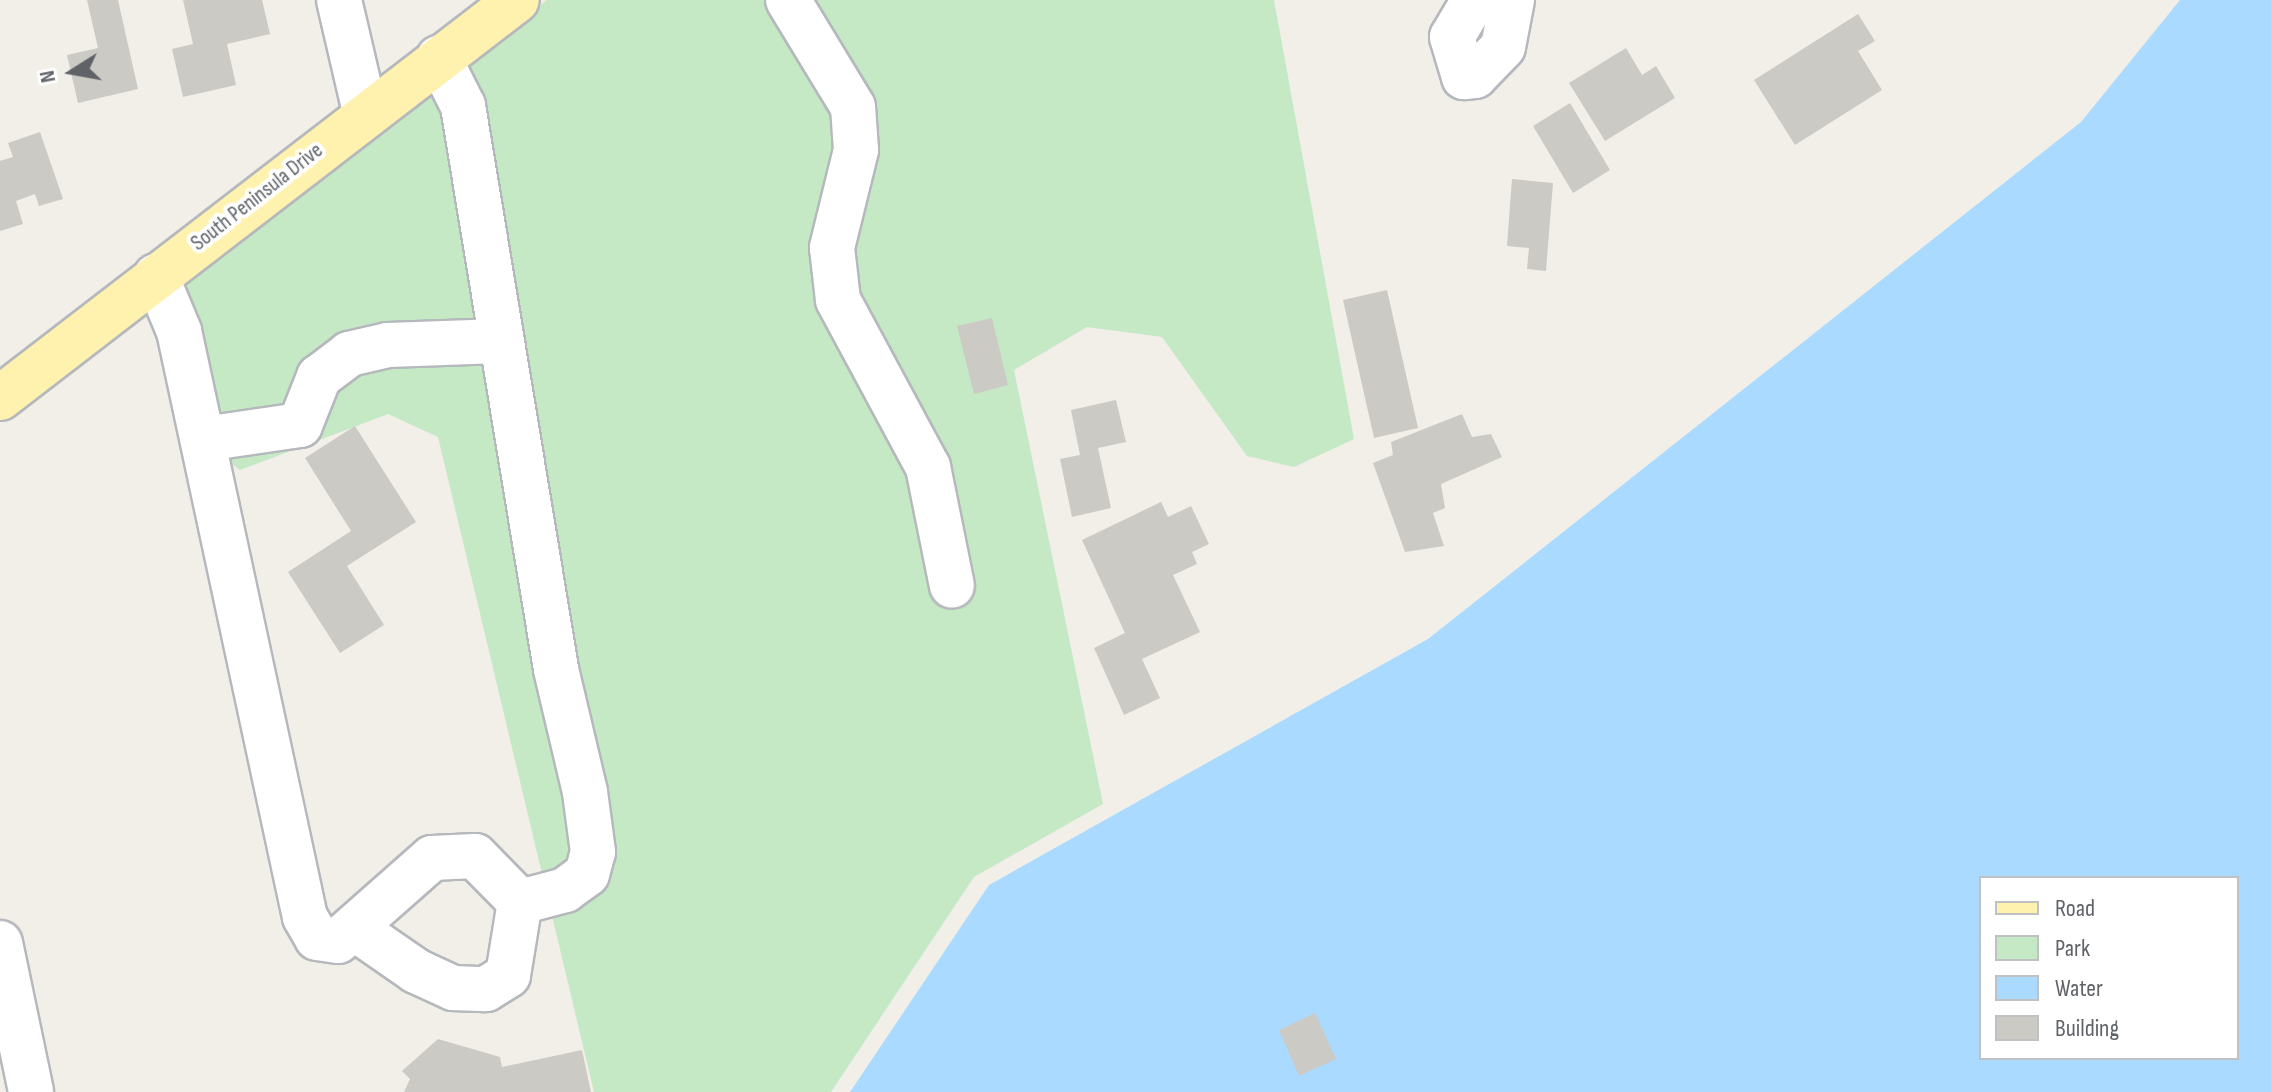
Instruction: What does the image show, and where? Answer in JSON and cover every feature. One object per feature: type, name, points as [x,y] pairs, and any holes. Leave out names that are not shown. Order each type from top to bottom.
[{"type":"main road","name":"South Peninsula Drive","points":[[0,398],[365,112],[517,0]]},
{"type":"street","points":[[339,0],[365,112]]},
{"type":"street","points":[[788,0],[853,107],[856,150],[832,248],[838,300],[928,467],[952,586]]},
{"type":"street","points":[[1474,0],[1452,37],[1464,77],[1475,76],[1503,47],[1512,0]]},
{"type":"street","points":[[439,58],[463,106],[498,341],[593,852],[587,874],[565,890],[520,902]]},
{"type":"street","points":[[156,276],[179,331],[305,917],[317,938],[338,941],[432,858],[475,856],[520,902]]},
{"type":"street","points":[[204,439],[300,425],[319,377],[349,354],[388,345],[498,341]]},
{"type":"street","points":[[354,928],[416,971],[453,988],[486,989],[508,975],[520,902]]},
{"type":"street","points":[[0,943],[31,1092]]},
{"type":"green space","points":[[547,0],[1274,0],[1354,439],[1294,467],[1247,456],[1162,337],[1087,327],[1014,370],[1103,804],[974,877],[831,1092],[594,1092],[438,437],[388,414],[240,470],[183,427],[149,305]]},
{"type":"water","points":[[2180,0],[2271,0],[2271,1092],[850,1092],[989,885],[1428,639],[2081,122]]},
{"type":"building","points":[[87,0],[118,0],[138,89],[78,103],[67,55],[98,48]]},
{"type":"building","points":[[183,0],[262,0],[270,34],[227,44],[236,85],[183,97],[172,49],[193,44]]},
{"type":"building","points":[[1858,14],[1875,41],[1858,51],[1882,90],[1795,145],[1754,80]]},
{"type":"building","points":[[1626,48],[1642,75],[1656,66],[1675,98],[1605,141],[1569,83]]},
{"type":"building","points":[[1570,103],[1610,170],[1573,193],[1533,126]]},
{"type":"building","points":[[40,132],[63,199],[39,206],[35,194],[16,201],[23,224],[0,231],[0,161],[13,157],[8,143]]},
{"type":"building","points":[[1512,179],[1553,183],[1546,271],[1527,269],[1529,248],[1507,246]]},
{"type":"building","points":[[1387,290],[1418,428],[1374,438],[1343,300]]},
{"type":"building","points":[[992,318],[1008,385],[974,394],[957,326]]},
{"type":"building","points":[[1116,400],[1126,442],[1098,448],[1111,508],[1072,517],[1060,459],[1080,455],[1071,410]]},
{"type":"building","points":[[1462,414],[1472,437],[1491,434],[1502,457],[1441,484],[1445,508],[1433,513],[1444,546],[1405,552],[1373,463],[1393,455],[1391,442]]},
{"type":"building","points":[[355,426],[416,522],[347,566],[384,625],[340,653],[288,572],[351,531],[305,458]]},
{"type":"building","points":[[1161,502],[1168,517],[1191,506],[1209,544],[1192,552],[1197,564],[1173,575],[1200,632],[1142,659],[1160,698],[1124,715],[1094,648],[1125,633],[1082,540]]},
{"type":"building","points":[[1315,1013],[1336,1059],[1299,1076],[1279,1030]]},
{"type":"building","points":[[438,1039],[500,1057],[502,1067],[582,1050],[591,1092],[404,1092],[410,1079],[402,1071]]}]
